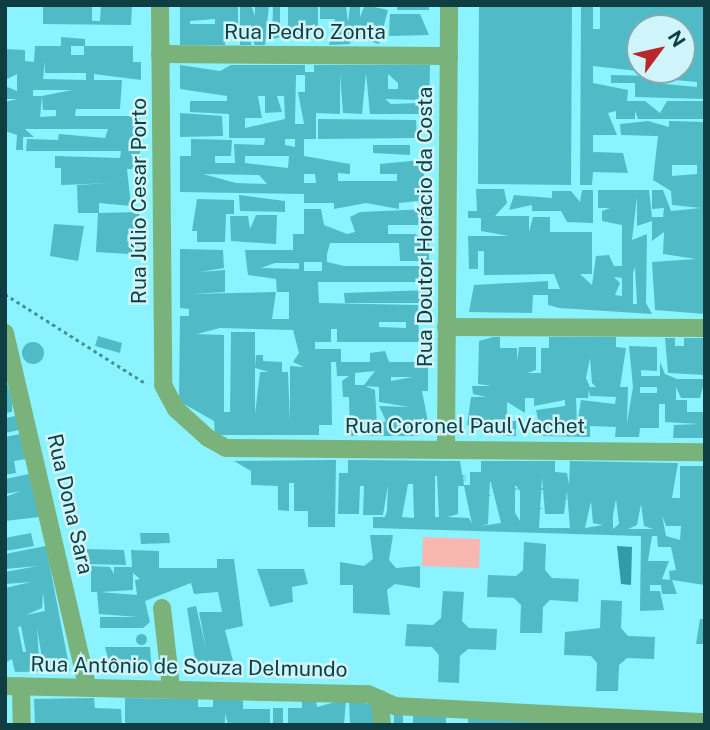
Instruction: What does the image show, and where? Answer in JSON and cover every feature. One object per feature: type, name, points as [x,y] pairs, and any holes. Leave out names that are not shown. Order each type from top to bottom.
[{"type":"street","name":"Rua Júlio Cesar Porto","points":[[160,5],[166,396]]},
{"type":"street","name":"Rua Doutor Horácio da Costa","points":[[446,448],[449,5]]},
{"type":"street","name":"Rua Pedro Zonta","points":[[160,54],[449,56]]},
{"type":"street","points":[[446,327],[705,328]]},
{"type":"street","name":"Rua Dona Sara","points":[[5,333],[88,686]]},
{"type":"street","name":"Rua Coronel Paul Vachet","points":[[166,396],[226,448],[705,452]]},
{"type":"street","points":[[162,608],[171,687]]},
{"type":"street","points":[[13,686],[22,725]]},
{"type":"street","name":"Rua Antônio de Souza Delmundo","points":[[13,686],[171,687],[380,699],[394,706],[705,723]]},
{"type":"street","points":[[380,699],[382,725]]},
{"type":"path","points":[[5,294],[166,396]]},
{"type":"shaded area","points":[[423,537],[480,539],[479,568],[422,566]]},
{"type":"water","points":[[617,546],[632,547],[631,585],[621,584]]},
{"type":"building","points":[[43,5],[92,5],[92,21],[100,21],[101,5],[132,5],[131,25],[43,24]]},
{"type":"building","points":[[180,5],[238,5],[238,36],[225,36],[225,45],[180,45]],"holes":[[[215,19],[215,24],[190,24],[190,21]]]},
{"type":"building","points":[[240,5],[251,5],[255,16],[255,5],[269,5],[265,45],[255,45],[251,36],[251,45],[240,45]]},
{"type":"building","points":[[273,5],[280,5],[280,26],[288,26],[288,5],[318,5],[318,29],[272,39]]},
{"type":"building","points":[[320,5],[346,5],[348,23],[350,5],[360,5],[360,17],[365,5],[388,10],[379,44],[350,35],[350,44],[329,45],[335,19],[320,19]]},
{"type":"building","points":[[397,5],[429,5],[429,10],[397,10]]},
{"type":"building","points":[[479,5],[572,5],[571,185],[478,184]]},
{"type":"building","points":[[581,5],[593,5],[593,29],[600,29],[600,5],[705,5],[705,99],[635,97],[635,84],[697,87],[696,14],[626,14],[626,70],[593,66],[593,83],[628,90],[627,101],[645,101],[660,113],[667,101],[705,101],[705,119],[638,119],[635,111],[635,119],[616,119],[616,111],[608,113],[617,135],[593,135],[593,152],[623,153],[628,173],[593,172],[592,185],[580,185]]},
{"type":"building","points":[[390,14],[420,14],[429,35],[389,36]]},
{"type":"building","points":[[61,37],[85,39],[85,46],[133,46],[133,62],[141,62],[141,80],[94,74],[94,80],[122,80],[120,109],[76,109],[75,116],[140,116],[140,169],[127,169],[131,206],[99,203],[99,213],[140,212],[132,241],[140,241],[140,248],[130,254],[96,252],[98,213],[78,213],[77,185],[112,183],[61,185],[61,168],[55,168],[55,156],[120,158],[121,151],[26,151],[27,139],[58,140],[59,134],[105,138],[108,129],[25,129],[34,137],[23,137],[23,150],[16,150],[17,135],[5,131],[5,102],[17,99],[5,99],[5,86],[17,91],[17,74],[5,80],[5,49],[25,50],[25,61],[34,62],[35,46],[61,46]],"holes":[[[71,46],[84,46],[84,55],[71,55]],[[45,61],[45,73],[86,73],[86,80],[43,79]],[[33,90],[72,90],[42,96],[33,96]],[[42,96],[43,110],[56,110],[56,116],[40,117]]]},
{"type":"building","points":[[180,65],[220,71],[231,65],[305,65],[305,72],[314,72],[314,65],[430,65],[429,114],[370,114],[366,73],[362,114],[343,113],[340,74],[340,114],[316,113],[316,139],[304,139],[304,156],[350,164],[350,174],[338,173],[338,181],[397,181],[397,174],[380,174],[380,164],[421,160],[429,200],[399,203],[399,209],[366,203],[334,209],[334,203],[304,203],[304,194],[180,192],[180,156],[191,156],[191,139],[232,140],[231,156],[215,156],[215,163],[235,163],[234,144],[264,145],[265,138],[229,138],[229,114],[190,112],[190,101],[227,101],[227,96],[180,89]],"holes":[[[388,74],[398,83],[398,89],[388,89]],[[296,75],[305,75],[305,92],[298,92],[304,124],[295,124]],[[258,96],[265,96],[265,113],[282,112],[277,96],[284,96],[285,119],[245,128],[245,118],[262,118]],[[385,99],[418,100],[418,103],[391,104]],[[285,139],[295,139],[295,147],[285,145]],[[245,156],[289,156],[288,168],[245,163]],[[203,174],[259,175],[267,184],[236,183]],[[304,174],[315,174],[316,183],[304,183]]]},
{"type":"building","points":[[611,75],[626,75],[626,83],[611,83]]},
{"type":"building","points":[[180,113],[222,116],[223,136],[180,137]]},
{"type":"building","points":[[318,119],[416,120],[417,138],[318,139]]},
{"type":"building","points":[[648,121],[669,127],[669,121],[705,122],[705,314],[655,310],[652,262],[696,259],[663,254],[664,232],[652,241],[652,221],[637,226],[637,197],[632,240],[647,234],[646,303],[652,314],[559,308],[548,305],[548,295],[533,295],[532,313],[469,312],[474,285],[548,281],[548,289],[560,289],[554,274],[484,275],[484,251],[478,251],[478,269],[469,269],[468,236],[509,236],[481,231],[481,218],[468,218],[468,211],[477,211],[476,189],[504,189],[507,203],[495,216],[529,216],[529,232],[533,217],[550,217],[550,232],[592,232],[592,274],[580,274],[592,285],[596,256],[609,255],[614,266],[622,266],[622,225],[602,221],[602,211],[610,208],[598,208],[598,190],[649,190],[652,217],[663,217],[664,208],[652,209],[652,190],[663,190],[671,211],[701,208],[672,205],[671,191],[653,180],[658,136],[621,135],[620,124]],"holes":[[[672,165],[697,165],[697,174],[672,176]],[[635,267],[637,304],[633,304]],[[614,277],[622,278],[622,296],[615,295],[620,283]]]},
{"type":"building","points":[[373,145],[410,145],[410,155],[373,153]]},
{"type":"building","points":[[582,190],[593,190],[593,223],[567,222],[561,211],[532,211],[532,205],[509,210],[514,195],[552,198],[552,191],[571,191],[580,202]]},
{"type":"building","points":[[239,195],[285,201],[285,212],[240,211]]},
{"type":"building","points":[[197,199],[234,200],[234,214],[226,214],[225,242],[197,242],[197,231],[192,231]]},
{"type":"building","points":[[304,209],[321,209],[324,225],[347,234],[355,232],[350,217],[360,212],[429,209],[429,225],[388,225],[388,234],[415,234],[429,243],[429,261],[400,261],[399,243],[330,243],[327,254],[327,262],[344,266],[429,266],[420,282],[318,282],[319,303],[418,305],[419,342],[337,342],[337,329],[331,329],[331,342],[315,342],[315,349],[341,349],[341,362],[370,362],[370,353],[385,351],[389,362],[428,362],[428,391],[422,391],[428,422],[420,422],[420,436],[364,436],[364,427],[358,427],[358,436],[350,436],[349,397],[343,397],[342,381],[349,376],[337,376],[336,362],[331,362],[332,425],[319,425],[319,435],[215,435],[214,421],[179,401],[180,316],[189,316],[189,309],[180,308],[180,249],[223,250],[224,268],[200,272],[225,270],[225,292],[190,294],[276,292],[272,319],[289,319],[289,292],[277,292],[276,279],[248,275],[245,250],[293,250],[293,234],[304,234]],"holes":[[[304,262],[322,262],[322,271],[304,271]],[[275,263],[299,263],[299,269],[261,268]],[[379,322],[406,322],[406,328],[379,327]],[[220,328],[293,330],[299,353],[293,362],[304,367],[290,366],[290,423],[288,372],[282,372],[282,362],[263,361],[263,355],[256,355],[255,368],[255,332],[231,332],[230,412],[224,412],[224,335],[197,334]],[[255,368],[269,372],[260,372],[255,414]],[[375,371],[364,385],[355,385],[355,373]],[[391,377],[413,377],[391,381]],[[365,386],[379,387],[379,402],[409,407],[379,406],[386,421],[377,425],[375,390]]]},
{"type":"building","points":[[256,215],[277,215],[276,244],[231,241],[230,216],[248,216],[250,229]]},
{"type":"building","points":[[54,224],[84,226],[78,261],[50,256]]},
{"type":"building","points":[[429,290],[429,303],[345,303],[344,293]]},
{"type":"building","points":[[98,336],[122,343],[120,353],[95,346]]},
{"type":"building","points":[[500,337],[500,348],[517,348],[517,361],[519,347],[536,347],[536,370],[527,373],[541,373],[541,348],[549,348],[549,337],[616,337],[616,347],[626,348],[620,387],[628,387],[627,423],[633,387],[629,346],[657,347],[657,371],[641,370],[641,376],[660,376],[660,362],[665,374],[677,379],[705,379],[700,398],[681,398],[676,387],[676,400],[687,400],[687,412],[705,412],[705,438],[673,438],[674,425],[699,424],[665,422],[665,404],[659,404],[659,428],[640,428],[639,437],[615,437],[616,427],[590,426],[590,437],[541,436],[536,410],[565,406],[565,400],[534,406],[534,398],[525,398],[525,413],[507,402],[507,421],[516,421],[516,436],[503,436],[503,426],[467,425],[471,397],[486,397],[473,394],[472,386],[492,386],[478,384],[479,341]],"holes":[[[590,358],[592,383],[596,387],[590,387],[586,378]],[[640,387],[657,387],[657,393],[640,393]],[[589,390],[590,396],[616,397],[615,404],[581,400],[577,426],[576,398],[588,398]]]},
{"type":"building","points":[[665,338],[675,338],[675,346],[684,346],[684,338],[705,338],[705,375],[668,373]]},
{"type":"building","points":[[33,342],[43,349],[44,353],[37,363],[33,364],[23,357],[22,353],[29,343]]},
{"type":"building","points":[[5,376],[12,412],[5,413]]},
{"type":"building","points":[[16,416],[19,430],[5,433],[5,418]]},
{"type":"building","points":[[20,434],[26,459],[14,461],[16,473],[5,475],[5,437]]},
{"type":"building","points":[[336,460],[335,527],[308,527],[308,511],[294,511],[294,483],[289,483],[289,511],[278,510],[278,486],[251,485],[251,471],[234,461]]},
{"type":"building","points":[[348,460],[460,461],[464,485],[470,485],[470,472],[481,472],[481,461],[555,461],[555,472],[567,473],[569,485],[570,461],[678,463],[672,498],[680,498],[680,466],[703,466],[705,585],[672,580],[677,594],[662,594],[661,585],[650,585],[650,591],[660,591],[664,610],[640,611],[641,536],[373,528],[373,517],[385,517],[388,485],[383,515],[363,515],[364,486],[360,486],[359,514],[338,514],[339,473],[348,473]],"holes":[[[435,476],[437,476],[439,517],[435,517]],[[542,477],[545,514],[564,514],[567,491],[570,528],[539,528]],[[490,479],[501,523],[480,526],[488,524]],[[408,484],[413,484],[414,518],[402,517]],[[515,484],[520,491],[520,521],[515,513]],[[458,486],[464,486],[472,524],[469,518],[447,517],[458,514]],[[616,499],[619,524],[613,529]],[[591,501],[593,523],[603,525],[585,528]],[[641,504],[644,526],[653,529],[628,529],[637,525]],[[662,515],[666,526],[681,526],[680,540],[666,536]],[[652,536],[657,536],[658,547],[671,547],[676,570],[669,571],[670,580],[662,579],[669,561],[648,561]]]},
{"type":"building","points":[[29,474],[39,517],[5,521],[5,497],[21,491],[5,494],[5,479]]},
{"type":"building","points":[[31,533],[34,546],[5,551],[5,538]]},
{"type":"building","points":[[140,533],[169,533],[170,543],[141,544]]},
{"type":"building","points":[[370,535],[393,535],[389,560],[396,568],[420,566],[420,588],[395,584],[387,590],[390,615],[353,613],[353,585],[340,585],[340,562],[364,566],[373,559]]},
{"type":"building","points":[[524,542],[546,544],[545,570],[552,578],[579,579],[578,602],[550,600],[543,607],[542,633],[520,633],[521,605],[514,598],[487,597],[488,575],[516,576],[523,570]]},
{"type":"building","points":[[46,546],[70,671],[15,672],[12,659],[5,663],[5,588],[31,582],[5,584],[5,572],[38,566],[5,569],[5,554]],"holes":[[[43,592],[45,611],[26,615],[42,608]],[[21,626],[26,652],[23,652],[18,627]],[[37,628],[42,658],[39,659]]]},
{"type":"building","points":[[85,549],[124,550],[126,565],[85,564]]},
{"type":"building","points":[[131,550],[159,551],[159,568],[217,568],[217,559],[234,559],[243,626],[225,630],[233,661],[196,666],[187,608],[196,606],[206,648],[199,612],[222,612],[218,592],[194,594],[191,583],[145,601],[150,622],[143,628],[100,628],[100,617],[138,617],[99,614],[97,592],[91,592],[91,566],[110,567],[114,574],[114,567],[132,567]],"holes":[[[133,573],[140,579],[135,580],[137,595],[100,592],[133,590]]]},
{"type":"building","points":[[257,569],[304,569],[308,584],[292,587],[293,602],[270,607]]},
{"type":"building","points":[[443,591],[464,592],[462,621],[469,628],[497,629],[496,650],[468,649],[460,656],[459,683],[438,682],[439,655],[432,647],[405,646],[407,624],[433,625],[441,618]]},
{"type":"building","points":[[601,600],[622,601],[621,628],[628,636],[655,637],[654,659],[627,658],[619,665],[618,691],[596,691],[597,663],[591,656],[564,655],[565,632],[600,628]]},
{"type":"building","points":[[700,619],[705,619],[705,644],[696,644]]},
{"type":"building","points":[[141,634],[145,635],[145,643],[141,644],[137,643],[136,639],[137,635]]},
{"type":"building","points":[[105,647],[150,647],[152,670],[112,674]]},
{"type":"building","points":[[94,698],[95,708],[121,709],[122,725],[35,725],[34,699]]},
{"type":"building","points":[[125,698],[198,699],[198,707],[213,707],[213,699],[243,699],[243,709],[270,709],[270,725],[228,725],[225,713],[225,725],[125,725]]},
{"type":"building","points":[[302,699],[316,699],[317,707],[346,699],[344,725],[288,725],[288,708],[302,708]]},
{"type":"building","points":[[349,699],[372,705],[375,725],[350,723]]},
{"type":"building","points":[[273,708],[283,708],[283,725],[273,725]]},
{"type":"building","points":[[394,714],[403,714],[403,724],[394,724]]},
{"type":"building","points":[[413,715],[446,716],[446,725],[413,725]]},
{"type":"building","points":[[468,717],[583,723],[583,725],[468,725]]}]
